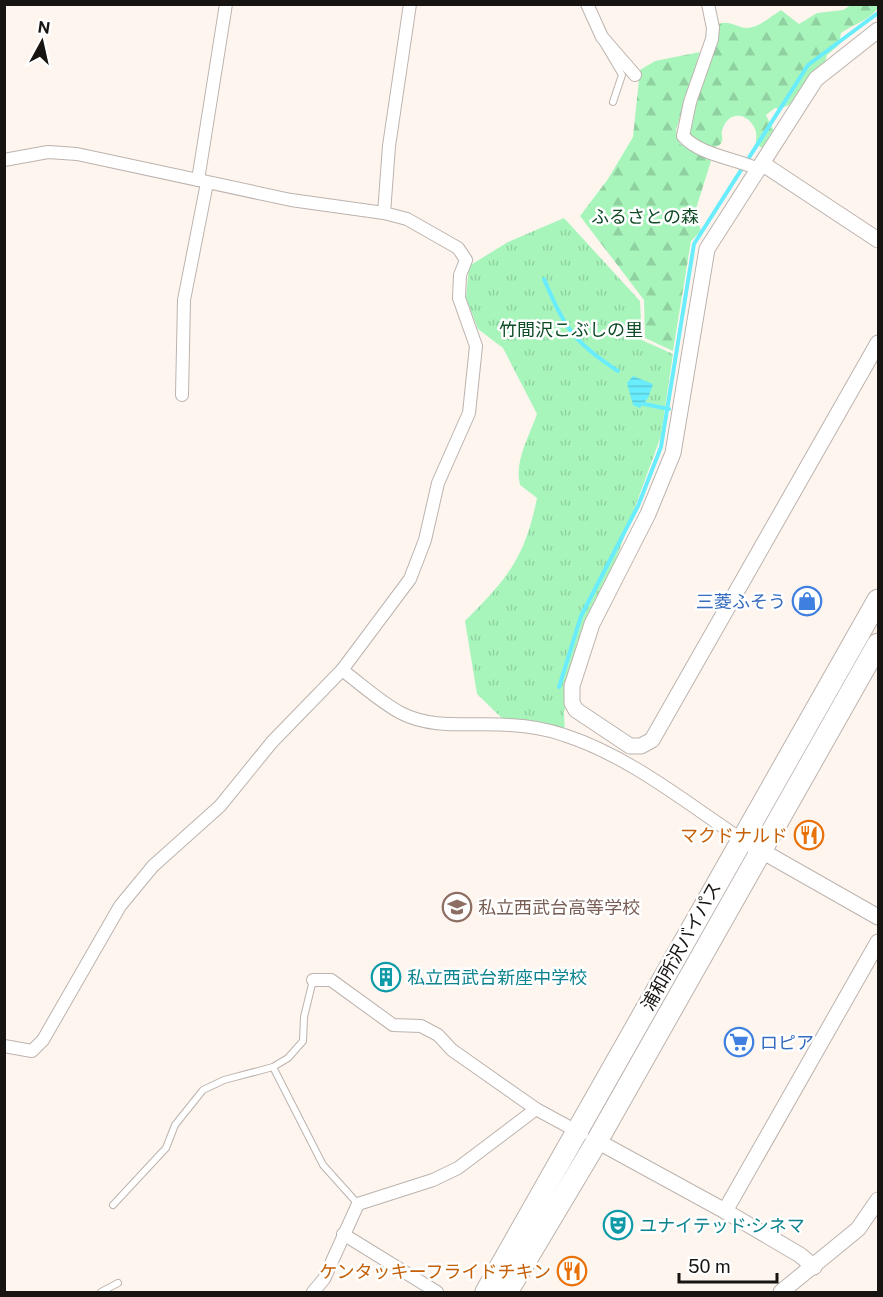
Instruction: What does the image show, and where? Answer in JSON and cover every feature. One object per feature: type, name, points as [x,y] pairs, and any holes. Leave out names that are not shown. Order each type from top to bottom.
[{"type":"highway","name":"浦和所沢バイパス","points":[[507,1293],[741,840],[879,600]]},
{"type":"highway","name":"浦和所沢バイパス","points":[[486,1293],[587,1136],[762,851],[879,644]]},
{"type":"street","points":[[182,394],[184,300],[226,4]]},
{"type":"street","points":[[384,213],[388,146],[410,4]]},
{"type":"street","points":[[587,4],[602,37],[635,75]]},
{"type":"street","points":[[708,4],[713,28],[711,39],[690,102],[683,136],[689,143],[755,166],[879,240]]},
{"type":"street","points":[[879,30],[816,79],[755,166],[707,249],[673,453],[648,514],[592,624],[572,686],[572,703],[576,710],[630,746],[641,746],[651,740],[879,343]]},
{"type":"street","points":[[4,160],[48,152],[77,154],[291,200],[384,213],[426,228],[458,248],[466,260],[460,275],[459,298],[476,346],[469,413],[438,483],[425,540],[410,579],[342,670],[272,742],[220,806],[153,866],[120,906],[43,1040],[32,1051],[4,1046]]},
{"type":"street","points":[[342,670],[401,713],[422,720],[542,729],[585,744],[650,778],[741,840],[879,917]]},
{"type":"street","points":[[726,1211],[879,942]]},
{"type":"street","points":[[313,980],[331,980],[393,1025],[421,1026],[438,1035],[452,1050],[536,1109],[726,1211],[800,1255],[814,1267]]},
{"type":"street","points":[[313,1293],[324,1279],[358,1204],[433,1180],[458,1168],[536,1109]]},
{"type":"street","points":[[781,1293],[858,1228],[879,1200]]},
{"type":"street","points":[[343,1234],[437,1293]]},
{"type":"lane","points":[[602,37],[604,48],[622,75],[613,102]]},
{"type":"lane","points":[[113,1205],[166,1148],[175,1125],[203,1090],[224,1080],[273,1066],[288,1058],[303,1041],[304,1017],[313,980]]},
{"type":"lane","points":[[273,1066],[323,1165],[358,1204]]},
{"type":"lane","points":[[101,1293],[118,1283]]},
{"type":"green space","points":[[851,5],[878,5],[878,8],[874,13],[841,33],[839,45],[827,55],[825,63],[793,103],[780,109],[775,108],[766,115],[775,133],[766,147],[762,148],[756,144],[756,131],[751,123],[742,116],[728,120],[722,132],[722,141],[718,146],[710,148],[691,139],[688,129],[718,24],[751,27],[760,24],[781,10],[799,24],[817,13],[843,10]]},
{"type":"green space","name":"ふるさとの森","points":[[700,52],[676,130],[680,144],[711,161],[695,212],[701,231],[691,241],[673,351],[645,338],[644,300],[580,216],[608,179],[633,137],[640,70],[655,61]]},
{"type":"green space","name":"竹間沢こぶしの里","points":[[564,218],[640,301],[642,340],[673,354],[661,436],[592,625],[564,712],[565,735],[509,725],[477,694],[465,621],[512,566],[527,537],[537,498],[520,485],[519,467],[523,449],[537,414],[503,348],[478,329],[466,298],[469,266],[508,242]]},
{"type":"water","points":[[633,376],[653,384],[648,398],[640,408],[633,405],[627,383]]},
{"type":"waterway","points":[[559,687],[581,616],[638,506],[661,447],[694,244],[808,65],[878,13]]},
{"type":"waterway","points":[[544,279],[558,310],[580,342],[618,371]]},
{"type":"waterway","points":[[644,404],[669,409]]},
{"type":"place","name":"三菱ふそう","points":[[807,601]]},
{"type":"place","name":"マクドナルド","points":[[809,835]]},
{"type":"place","name":"私立西武台高等学校","points":[[457,907]]},
{"type":"place","name":"私立西武台新座中学校","points":[[386,977]]},
{"type":"place","name":"ロピア","points":[[739,1042]]},
{"type":"place","name":"ユナイテッド·シネマ","points":[[618,1225]]},
{"type":"place","name":"ケンタッキーフライドチキン","points":[[572,1271]]}]
